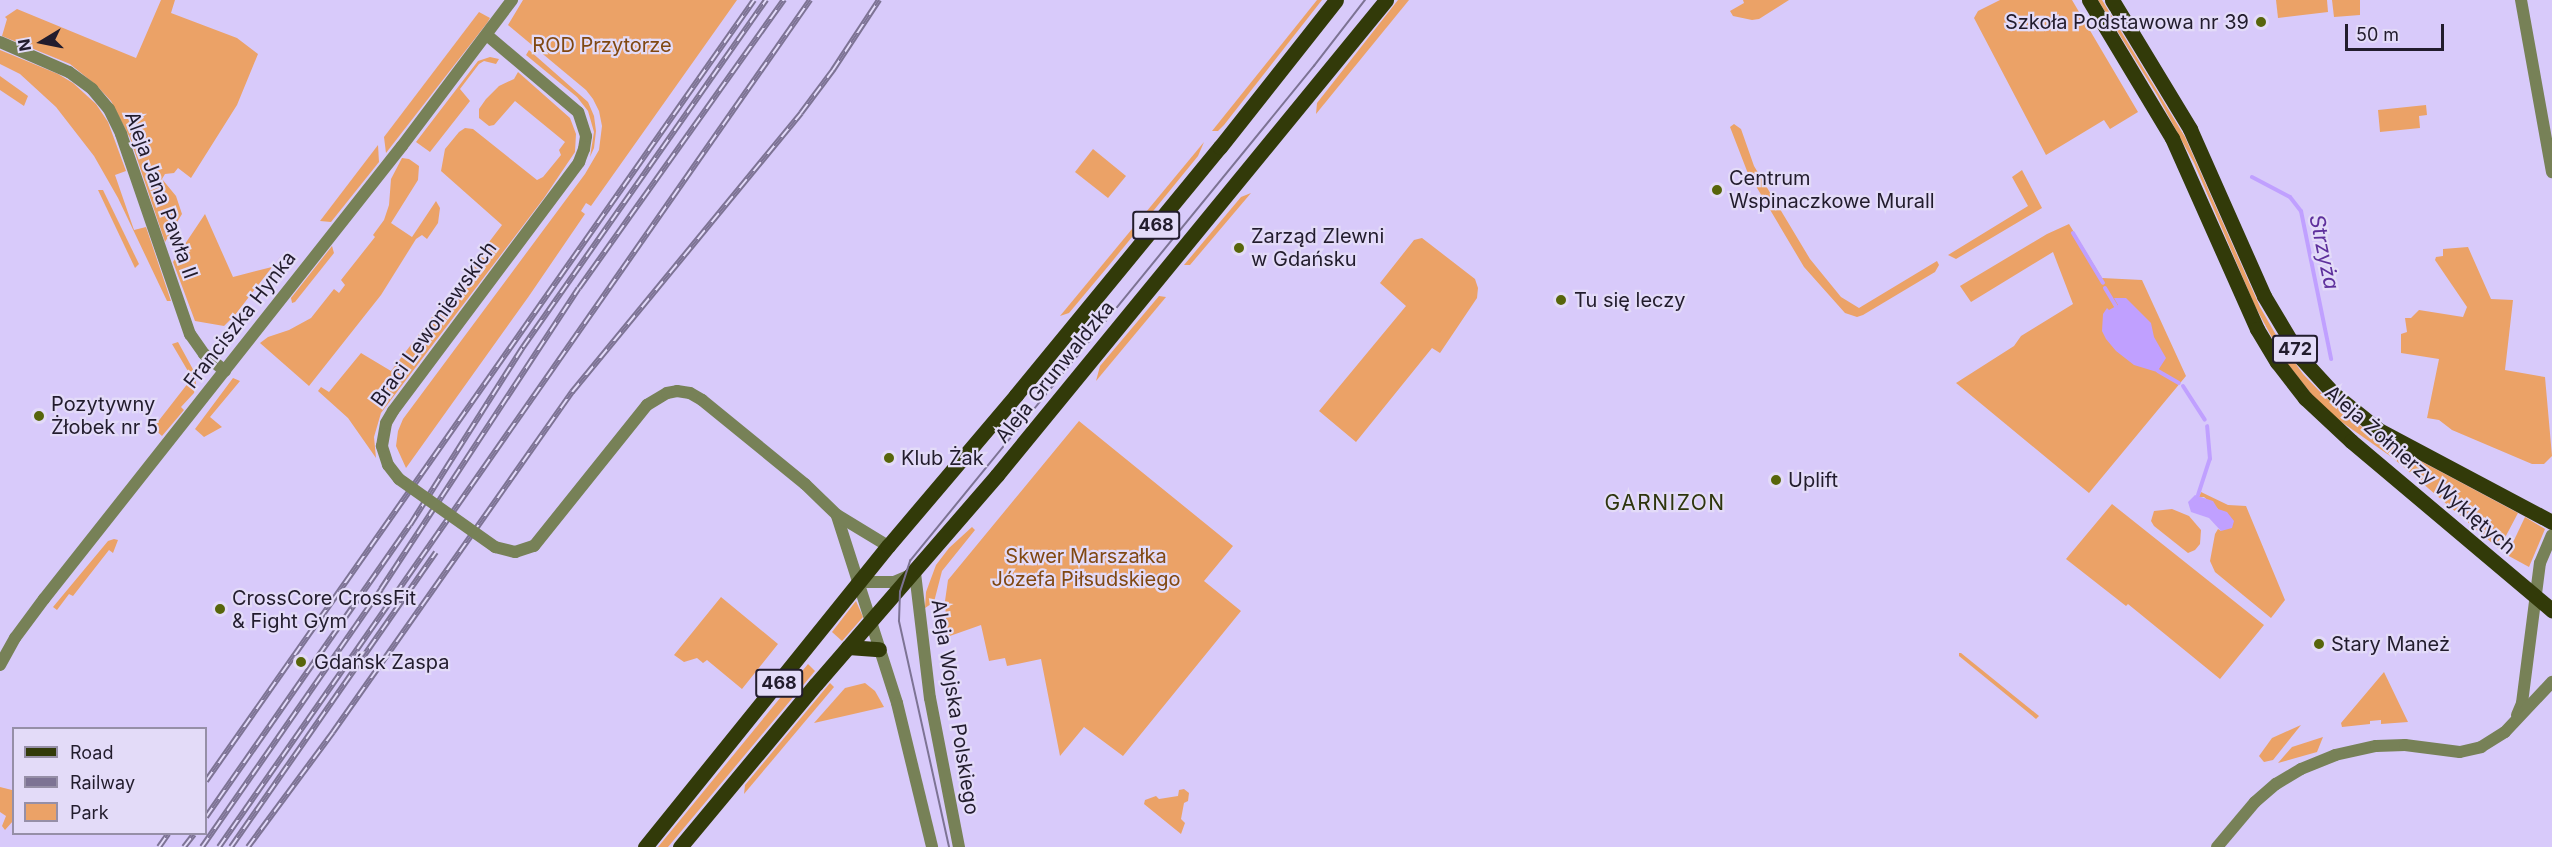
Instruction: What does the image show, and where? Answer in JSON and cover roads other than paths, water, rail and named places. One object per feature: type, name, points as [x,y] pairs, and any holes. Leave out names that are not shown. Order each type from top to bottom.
[{"type":"main road","name":"Aleja Grunwaldzka","points":[[645,847],[888,546],[1031,377],[1336,0]]},
{"type":"main road","name":"Aleja Grunwaldzka","points":[[681,847],[848,647],[915,573],[1386,0]]},
{"type":"main road","name":"Aleja Żołnierzy Wyklętych","points":[[2089,0],[2172,138],[2257,329],[2277,362],[2305,398],[2351,441],[2552,610]]},
{"type":"main road","name":"Aleja Żołnierzy Wyklętych","points":[[2112,0],[2190,129],[2264,296],[2301,358],[2334,394],[2379,430],[2552,522]]},
{"type":"main road","points":[[848,647],[879,649]]},
{"type":"street","name":"Franciszka Hynka","points":[[0,665],[15,638],[44,598],[488,36],[513,0]]},
{"type":"street","points":[[2522,0],[2552,172]]},
{"type":"street","name":"Braci Lewoniewskich","points":[[488,36],[578,112],[586,136],[584,149],[579,162],[393,411],[386,423],[382,446],[388,465],[399,479],[495,547],[515,552],[534,546],[647,405],[667,393],[677,391],[690,393],[702,400],[822,498],[837,515],[888,546]]},
{"type":"street","name":"Aleja Jana Pawła II","points":[[0,42],[69,72],[92,89],[109,109],[121,134],[190,334],[204,354],[225,371]]},
{"type":"street","name":"Braci Lewoniewskich","points":[[837,515],[871,622]]},
{"type":"street","points":[[2515,719],[2522,703],[2540,563],[2552,535]]},
{"type":"street","points":[[859,582],[894,582],[915,573]]},
{"type":"street","name":"Aleja Wojska Polskiego","points":[[915,573],[930,698],[959,847]]},
{"type":"street","points":[[871,622],[909,747],[933,847]]},
{"type":"street","points":[[2217,847],[2265,793],[2289,776],[2312,764],[2347,752],[2381,746],[2405,745],[2460,752],[2471,749],[2495,740],[2552,682]]},
{"type":"waterway","name":"Strzyża","points":[[2252,177],[2290,197],[2301,211],[2331,359]]},
{"type":"waterway","points":[[2073,233],[2103,283]]},
{"type":"waterway","points":[[2105,288],[2116,306]]},
{"type":"waterway","points":[[2158,371],[2179,383]]},
{"type":"waterway","points":[[2183,386],[2205,420]]},
{"type":"waterway","points":[[2198,495],[2210,459],[2207,426]]},
{"type":"tram line","points":[[949,847],[899,621],[900,592],[910,561],[1314,66],[1365,0]]},
{"type":"railway","points":[[207,780],[754,0]]},
{"type":"railway","points":[[207,816],[410,525],[523,347],[766,0]]},
{"type":"railway","points":[[202,847],[381,589],[579,288],[784,0]]},
{"type":"railway","points":[[219,847],[810,0]]},
{"type":"railway","points":[[248,847],[333,732],[572,392],[801,113],[833,70],[879,0]]},
{"type":"railway","points":[[231,847],[436,552]]},
{"type":"railway","points":[[159,847],[167,835]]},
{"type":"railway","points":[[184,847],[193,835]]},
{"type":"place","name":"Szkoła Podstawowa nr 39","points":[[2261,22]]},
{"type":"place","name":"Centrum Wspinaczkowe Murall","points":[[1717,190]]},
{"type":"place","name":"Zarząd Zlewni w Gdańsku","points":[[1239,248]]},
{"type":"place","name":"Tu się leczy","points":[[1561,300]]},
{"type":"place","name":"Pozytywny Żłobek nr 5","points":[[39,416]]},
{"type":"place","name":"Klub Żak","points":[[889,458]]},
{"type":"place","name":"Uplift","points":[[1776,480]]},
{"type":"place","name":"CrossCore CrossFit & Fight Gym","points":[[220,609]]},
{"type":"place","name":"Stary Maneż","points":[[2319,644]]},
{"type":"place","name":"Gdańsk Zaspa","points":[[301,662]]},
{"type":"district","name":"GARNIZON","points":[[1665,503]]},
{"type":"park label","name":"ROD Przytorze","points":[[602,45]]},
{"type":"park label","name":"Skwer Marszałka Józefa Piłsudskiego","points":[[1086,568]]}]
